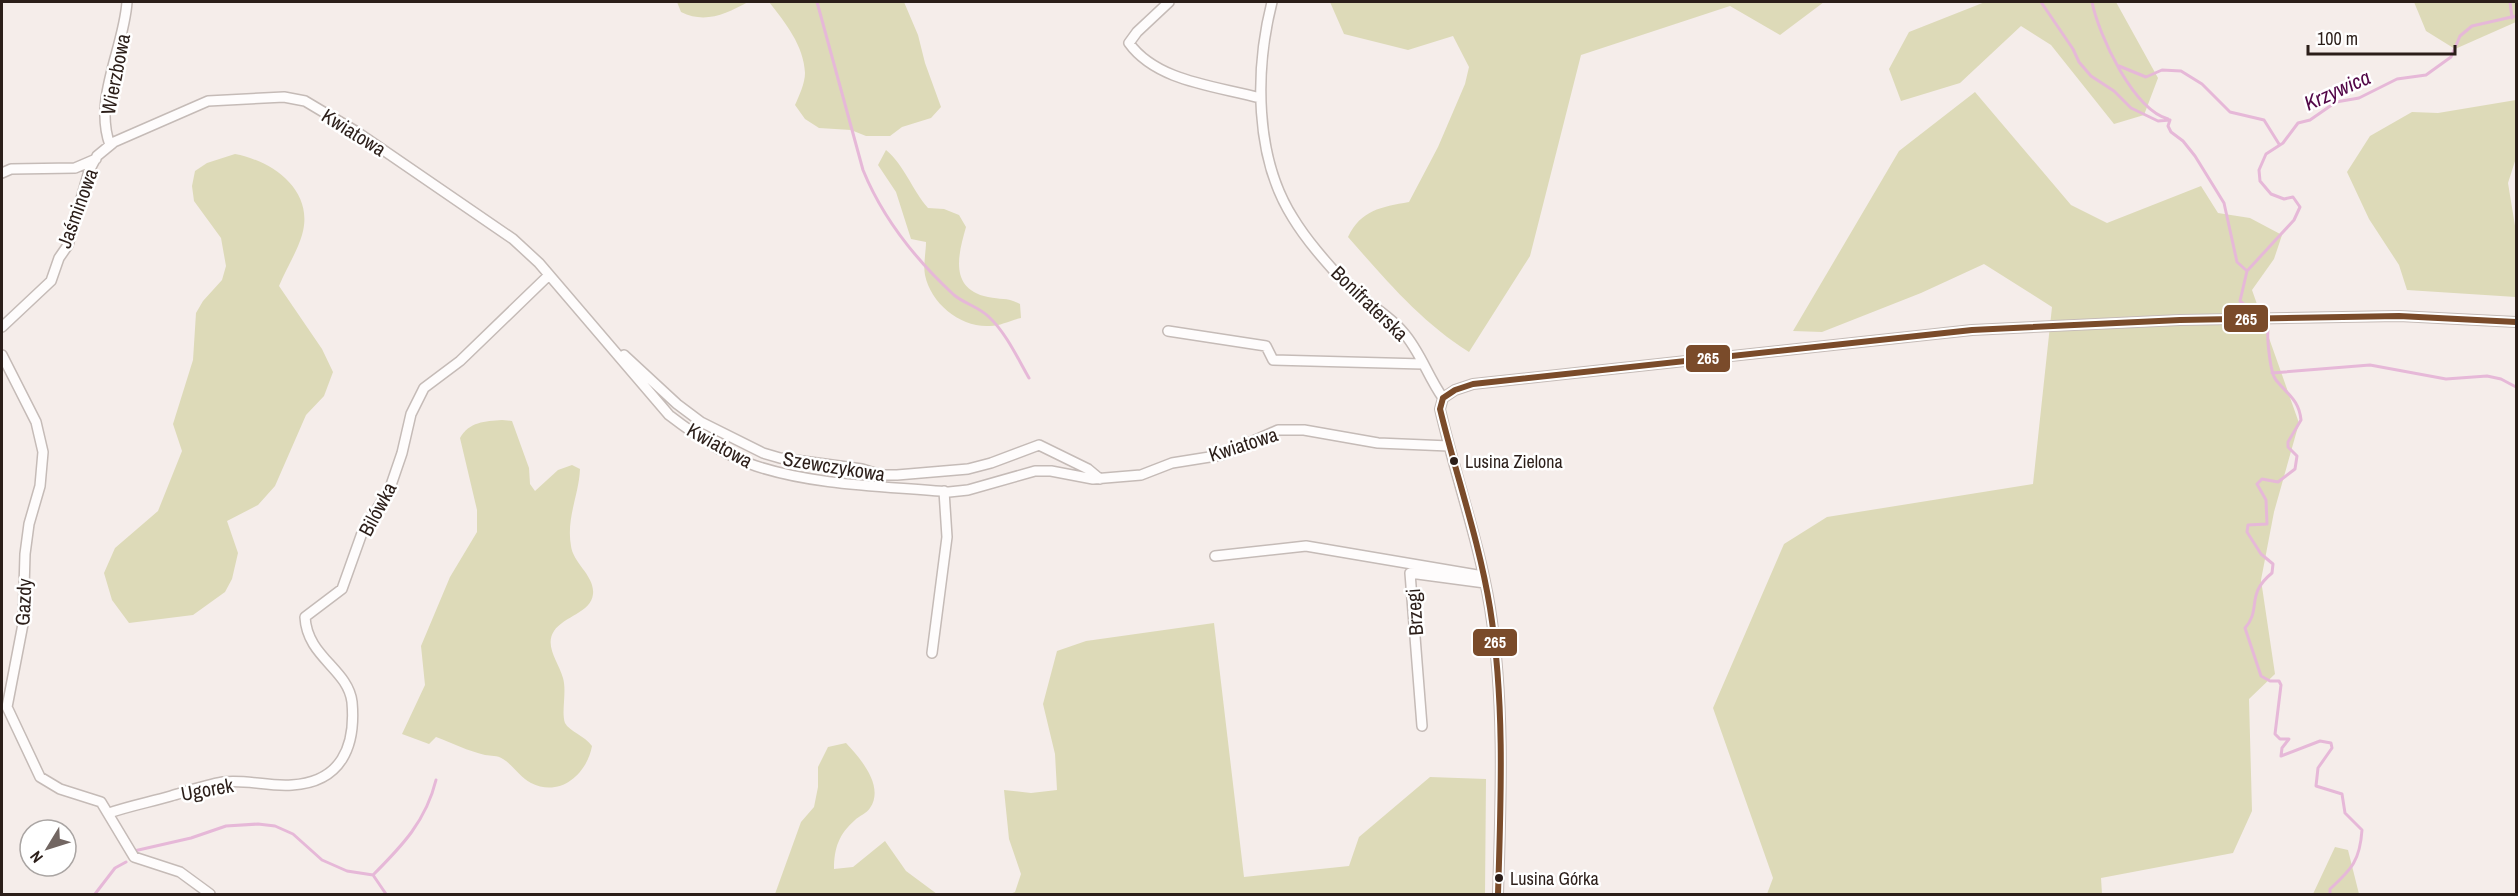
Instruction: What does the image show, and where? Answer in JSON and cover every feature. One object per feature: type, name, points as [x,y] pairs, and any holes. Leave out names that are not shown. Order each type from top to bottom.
[{"type":"street","name":"Wierzbowa","points":[[110,145],[105,132],[108,88],[123,30],[127,2]]},
{"type":"street","points":[[1169,2],[1137,32],[1129,43],[1142,60],[1170,74],[1260,98]]},
{"type":"street","name":"Bonifraterska","points":[[1272,2],[1260,98],[1266,151],[1292,217],[1346,284],[1402,330],[1443,398]]},
{"type":"street","name":"Kwiatowa","points":[[110,145],[208,101],[284,97],[304,101],[357,132],[513,240],[549,275],[669,415],[693,433],[756,466],[809,478],[944,491],[968,490],[1035,471],[1100,479],[1141,476],[1172,463],[1222,455],[1278,430],[1314,432],[1378,443],[1449,446]]},
{"type":"street","name":"Jaśminowa","points":[[2,327],[51,281],[59,258],[68,245],[82,191],[96,159],[110,145]]},
{"type":"street","points":[[2,173],[11,169],[75,168],[96,159]]},
{"type":"street","name":"Bilówka","points":[[340,766],[348,751],[352,704],[350,690],[312,645],[306,632],[305,617],[342,589],[362,533],[390,488],[402,453],[411,414],[424,388],[460,361],[549,275]]},
{"type":"street","points":[[1498,894],[1501,784],[1498,676],[1484,580],[1440,409],[1443,398],[1455,390],[1473,384],[1972,330],[2180,320],[2388,316],[2465,317],[2517,322]]},
{"type":"street","name":"Szewczykowa","points":[[597,330],[697,419],[763,453],[780,458],[862,469],[881,475],[897,475],[968,469],[1039,445],[1088,470],[1100,479]]},
{"type":"street","points":[[1167,331],[1266,346],[1273,360],[1423,364]]},
{"type":"street","name":"Gazdy","points":[[2,355],[36,422],[43,452],[40,486],[31,515],[25,554],[23,624],[7,707],[40,777],[60,789],[101,802],[134,857],[180,872],[210,894]]},
{"type":"street","points":[[932,653],[948,537],[944,491]]},
{"type":"street","points":[[1215,556],[1306,546],[1484,580]]},
{"type":"street","name":"Brzegi","points":[[1422,726],[1410,573],[1484,580]]},
{"type":"street","name":"Ugorek","points":[[109,813],[225,782],[291,786],[306,783],[340,766]]},
{"type":"shaded area","points":[[677,2],[748,2],[723,14],[698,17],[681,12]]},
{"type":"shaded area","points":[[769,2],[904,2],[918,35],[925,63],[941,107],[931,118],[902,127],[890,136],[866,136],[851,130],[819,128],[805,119],[795,105],[804,81],[804,63],[793,35]]},
{"type":"shaded area","points":[[1330,2],[1824,2],[1780,35],[1730,6],[1581,55],[1530,256],[1469,352],[1419,314],[1348,237],[1353,228],[1366,215],[1381,208],[1409,202],[1438,147],[1465,84],[1469,67],[1453,36],[1408,50],[1344,34]]},
{"type":"shaded area","points":[[1985,2],[2116,2],[2158,78],[2144,115],[2114,124],[2051,45],[2021,26],[1960,83],[1901,101],[1889,69],[1909,32]]},
{"type":"shaded area","points":[[2414,2],[2516,2],[2516,22],[2455,49],[2426,31]]},
{"type":"shaded area","points":[[1975,92],[2071,205],[2107,223],[2201,186],[2218,213],[2250,218],[2282,235],[2274,259],[2252,290],[2299,423],[2274,512],[2261,580],[2275,674],[2249,699],[2252,811],[2233,853],[2101,878],[2102,894],[1767,894],[1773,878],[1713,708],[1784,544],[1827,517],[2033,484],[2052,307],[1984,264],[1921,293],[1822,332],[1793,331],[1899,151]]},
{"type":"shaded area","points":[[2516,100],[2516,158],[2508,183],[2516,232],[2516,297],[2407,290],[2399,265],[2369,219],[2347,172],[2370,136],[2412,112],[2438,113]]},
{"type":"shaded area","points":[[886,150],[893,156],[928,208],[944,209],[959,215],[966,227],[959,270],[967,287],[988,297],[1020,304],[1021,318],[994,326],[979,326],[958,318],[941,304],[928,286],[925,275],[926,242],[911,239],[896,192],[878,165]]},
{"type":"shaded area","points":[[235,154],[263,163],[288,181],[297,192],[304,219],[302,235],[279,286],[322,349],[333,372],[324,396],[306,415],[275,486],[258,505],[227,521],[238,553],[232,579],[225,592],[193,615],[129,623],[112,600],[104,573],[115,548],[158,511],[182,451],[173,424],[193,360],[196,313],[203,301],[222,280],[226,266],[221,238],[194,201],[192,186],[195,171],[207,163]]},
{"type":"shaded area","points":[[502,420],[512,421],[529,468],[530,484],[535,491],[558,470],[572,465],[580,469],[571,516],[571,546],[591,581],[593,594],[587,606],[554,631],[551,637],[551,649],[564,684],[565,723],[592,746],[578,774],[562,785],[552,787],[542,787],[531,783],[498,757],[472,751],[436,737],[429,744],[402,734],[425,685],[421,646],[450,577],[477,532],[477,510],[460,438],[473,426]]},
{"type":"shaded area","points":[[1214,623],[1244,877],[1349,866],[1359,837],[1430,777],[1486,779],[1485,894],[1010,894],[1015,892],[1021,874],[1009,839],[1004,790],[1031,793],[1057,790],[1055,754],[1043,704],[1057,651],[1086,641]]},
{"type":"shaded area","points":[[846,743],[864,764],[875,791],[869,810],[850,825],[841,836],[836,848],[834,869],[853,867],[885,841],[906,871],[937,894],[775,894],[801,822],[814,807],[818,787],[818,767],[828,747]]},
{"type":"shaded area","points":[[2335,847],[2348,850],[2359,894],[2313,894]]},
{"type":"waterway","points":[[817,2],[863,170],[880,205],[901,237],[926,267],[954,295],[981,311],[995,323],[1029,378]]},
{"type":"waterway","points":[[2041,2],[2073,49],[2079,62],[2091,76],[2114,91],[2131,108],[2158,121],[2170,120]]},
{"type":"waterway","points":[[2092,2],[2110,51],[2130,87],[2155,112],[2168,119]]},
{"type":"waterway","points":[[2510,2],[2512,18]]},
{"type":"waterway","name":"Krzywica","points":[[2257,315],[2240,301],[2247,271],[2294,220],[2300,207],[2293,197],[2284,199],[2271,194],[2260,181],[2259,170],[2266,154],[2283,143],[2298,123],[2310,120],[2336,102],[2359,98],[2397,79],[2426,75],[2451,57],[2460,36],[2472,26],[2516,16]]},
{"type":"waterway","points":[[2119,66],[2146,77],[2162,70],[2181,71],[2202,84],[2230,112],[2264,120],[2279,144]]},
{"type":"waterway","points":[[2170,120],[2168,126],[2171,132],[2183,141],[2195,156],[2224,203],[2237,262],[2247,271]]},
{"type":"waterway","name":"Krzywica","points":[[2260,321],[2268,329],[2269,356],[2274,376],[2298,407],[2301,420],[2288,442],[2288,447],[2297,456],[2295,469],[2278,482],[2262,479],[2257,484],[2266,500],[2267,524],[2248,525],[2247,532],[2261,554],[2273,564],[2272,573],[2259,588],[2253,614],[2245,628],[2261,676],[2270,681],[2279,681],[2281,685],[2275,734],[2280,739],[2289,739],[2282,748],[2281,756],[2320,741],[2331,743],[2332,748],[2318,768],[2316,786],[2342,794],[2345,813],[2362,830],[2357,857],[2344,876],[2330,889],[2330,894]]},
{"type":"waterway","points":[[2272,373],[2370,365],[2446,379],[2487,376],[2501,379],[2516,387]]},
{"type":"waterway","points":[[373,875],[412,832],[426,808],[436,780]]},
{"type":"waterway","points":[[134,851],[191,838],[226,826],[258,824],[275,826],[293,834],[322,860],[347,871],[373,875],[386,894]]},
{"type":"waterway","points":[[95,894],[115,868],[126,862]]},
{"type":"transit line","name":"265","points":[[1443,398],[1455,390],[1473,384],[1972,330],[2180,320],[2399,316],[2516,322]]},
{"type":"transit line","name":"265","points":[[1443,398],[1440,409],[1480,558],[1495,643],[1501,751],[1498,894]]},
{"type":"place","name":"Lusina Zielona","points":[[1454,461]]},
{"type":"place","name":"Lusina Górka","points":[[1499,878]]}]
